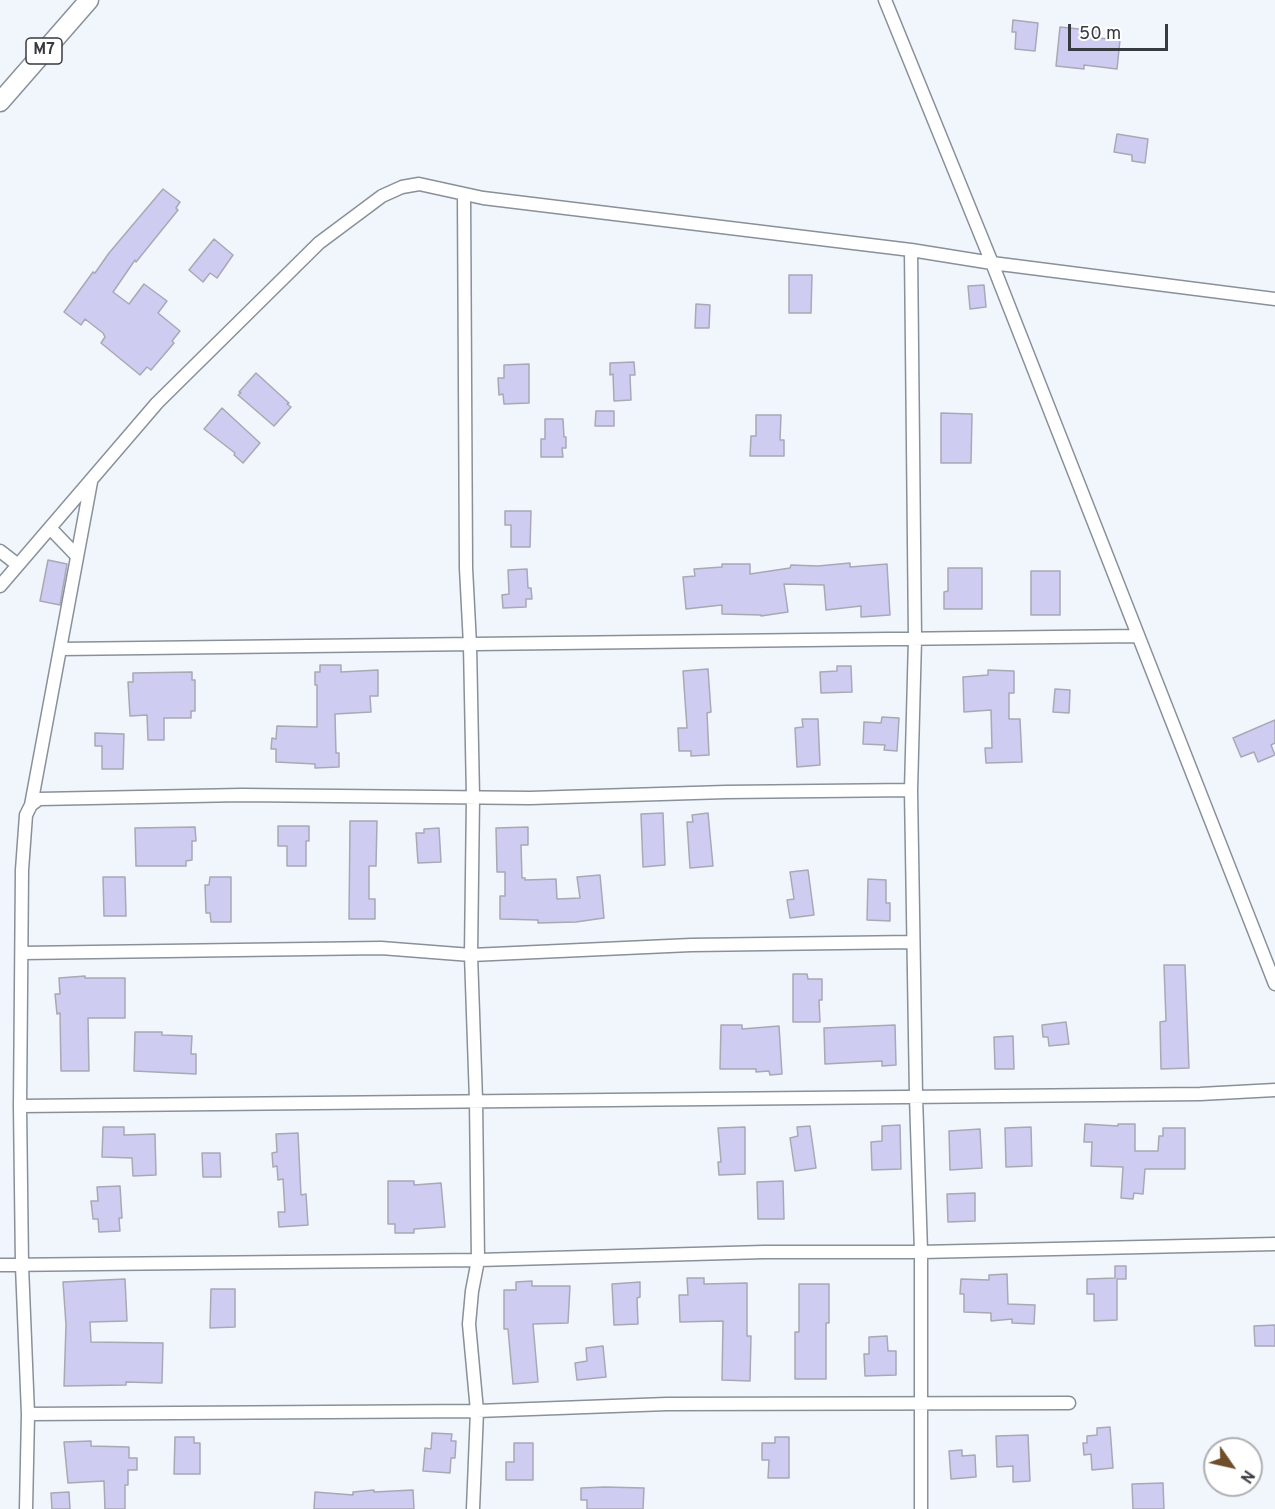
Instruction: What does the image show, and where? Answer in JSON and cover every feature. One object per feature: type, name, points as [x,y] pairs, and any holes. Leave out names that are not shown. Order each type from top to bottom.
[{"type":"main road","name":"M7","points":[[0,102],[89,0]]},
{"type":"street","points":[[885,0],[992,263],[1275,984]]},
{"type":"street","points":[[0,586],[157,403],[319,243],[382,196],[419,184],[464,194],[911,250],[992,263],[1275,299]]},
{"type":"street","points":[[464,194],[466,568],[473,797],[471,955],[478,1260],[469,1324],[477,1411],[473,1509]]},
{"type":"street","points":[[911,250],[915,639],[911,790],[921,1252],[921,1509]]},
{"type":"street","points":[[26,1509],[28,1414],[22,1266],[20,1106],[22,870],[27,815],[31,805],[91,480]]},
{"type":"street","points":[[50,528],[77,556]]},
{"type":"street","points":[[0,551],[18,565]]},
{"type":"street","points":[[60,649],[1138,636]]},
{"type":"street","points":[[31,805],[39,799],[243,795],[530,798],[726,792],[911,790]]},
{"type":"street","points":[[22,953],[381,948],[471,955],[691,945],[913,942]]},
{"type":"street","points":[[20,1106],[1200,1094],[1275,1090]]},
{"type":"street","points":[[0,1265],[478,1260],[764,1252],[921,1252],[1275,1244]]},
{"type":"street","points":[[28,1414],[477,1411],[667,1404],[1069,1403]]},
{"type":"building","points":[[1013,20],[1038,23],[1035,51],[1015,49],[1016,32],[1012,32]]},
{"type":"building","points":[[1060,27],[1098,31],[1098,38],[1120,40],[1117,69],[1084,65],[1084,69],[1056,66]]},
{"type":"building","points":[[1117,134],[1148,139],[1145,163],[1132,161],[1132,155],[1114,152]]},
{"type":"building","points":[[163,189],[180,202],[176,208],[178,210],[136,262],[135,260],[113,292],[129,304],[144,284],[167,301],[158,313],[180,331],[172,341],[174,343],[151,370],[147,367],[140,375],[101,343],[105,337],[103,333],[85,319],[81,325],[64,312],[93,272],[95,273]]},
{"type":"building","points":[[214,239],[233,255],[217,278],[210,273],[203,282],[189,270]]},
{"type":"building","points":[[789,275],[812,275],[811,313],[789,313]]},
{"type":"building","points":[[984,285],[986,307],[970,309],[968,286]]},
{"type":"building","points":[[696,304],[710,305],[709,328],[695,328]]},
{"type":"building","points":[[634,362],[635,375],[630,375],[631,400],[614,401],[613,374],[610,375],[610,363]]},
{"type":"building","points":[[529,364],[529,403],[504,404],[503,394],[499,395],[498,378],[504,378],[504,365]]},
{"type":"building","points":[[256,373],[291,407],[274,426],[238,395]]},
{"type":"building","points":[[222,408],[260,443],[243,463],[234,455],[235,453],[204,429]]},
{"type":"building","points":[[596,411],[614,411],[614,426],[595,426]]},
{"type":"building","points":[[941,413],[972,414],[971,463],[941,463]]},
{"type":"building","points":[[756,415],[781,415],[780,440],[784,440],[784,456],[750,456],[751,436],[756,436]]},
{"type":"building","points":[[545,419],[563,419],[566,448],[562,448],[563,457],[541,457],[541,439],[545,439]]},
{"type":"building","points":[[505,511],[531,511],[530,547],[511,547],[511,525],[505,525]]},
{"type":"building","points":[[48,560],[67,564],[60,605],[40,601]]},
{"type":"building","points":[[850,563],[850,567],[887,564],[890,615],[861,617],[861,606],[826,610],[824,585],[784,584],[788,612],[761,616],[722,614],[722,605],[686,609],[683,577],[695,576],[694,569],[722,567],[722,564],[750,564],[750,574],[790,568],[791,565],[818,566]]},
{"type":"building","points":[[948,568],[982,568],[982,609],[944,609],[944,592],[948,591]]},
{"type":"building","points":[[527,569],[528,588],[531,588],[532,599],[526,599],[526,607],[503,608],[502,595],[509,594],[508,570]]},
{"type":"building","points":[[1031,571],[1060,571],[1060,615],[1031,615]]},
{"type":"building","points":[[320,665],[341,665],[341,672],[378,670],[378,696],[370,696],[371,712],[335,714],[336,753],[339,753],[339,767],[315,768],[315,764],[276,762],[276,749],[271,749],[272,738],[276,739],[277,726],[317,727],[315,672],[320,672]]},
{"type":"building","points":[[837,666],[851,666],[852,692],[821,693],[820,672],[837,671]]},
{"type":"building","points":[[708,669],[711,712],[707,713],[709,755],[691,756],[691,751],[679,751],[678,728],[687,728],[683,671]]},
{"type":"building","points":[[988,670],[1014,671],[1014,693],[1009,693],[1009,719],[1020,719],[1022,762],[986,763],[985,748],[992,748],[991,710],[964,712],[963,677],[988,675]]},
{"type":"building","points":[[192,672],[192,680],[195,680],[195,711],[191,711],[191,718],[164,718],[164,740],[148,740],[147,715],[130,716],[128,682],[133,682],[133,673]]},
{"type":"building","points":[[1055,689],[1070,690],[1069,713],[1053,712]]},
{"type":"building","points":[[882,717],[899,718],[897,751],[884,750],[885,745],[863,744],[864,722],[881,723]]},
{"type":"building","points":[[802,719],[818,719],[820,765],[797,767],[795,728],[803,727]]},
{"type":"building","points":[[1275,720],[1275,743],[1271,745],[1275,755],[1258,762],[1254,752],[1241,757],[1233,738]]},
{"type":"building","points":[[95,733],[124,734],[123,769],[102,769],[102,746],[95,746]]},
{"type":"building","points":[[663,813],[665,865],[643,867],[641,814]]},
{"type":"building","points":[[708,813],[713,866],[690,868],[687,822],[693,822],[692,815]]},
{"type":"building","points":[[350,821],[377,821],[376,866],[369,866],[369,899],[375,899],[375,919],[349,919]]},
{"type":"building","points":[[278,826],[309,826],[309,841],[306,841],[306,866],[287,866],[287,846],[278,846]]},
{"type":"building","points":[[195,827],[196,841],[192,841],[192,860],[186,861],[186,866],[136,866],[135,828]]},
{"type":"building","points":[[528,827],[528,845],[521,845],[522,878],[525,880],[556,879],[557,899],[580,898],[577,877],[600,875],[604,918],[576,922],[538,923],[538,920],[500,919],[500,896],[505,896],[505,872],[497,872],[496,828]]},
{"type":"building","points":[[439,828],[441,862],[418,863],[416,833],[424,833],[424,829]]},
{"type":"building","points":[[808,870],[814,915],[790,918],[787,900],[794,899],[790,872]]},
{"type":"building","points":[[103,877],[125,877],[126,916],[104,916]]},
{"type":"building","points":[[210,877],[231,877],[231,922],[211,922],[210,913],[206,913],[205,885],[209,885]]},
{"type":"building","points":[[868,879],[886,880],[886,903],[890,903],[890,921],[867,920]]},
{"type":"building","points":[[1164,965],[1185,965],[1189,1068],[1161,1069],[1160,1022],[1166,1021]]},
{"type":"building","points":[[793,974],[807,974],[808,979],[822,979],[822,1000],[819,1000],[820,1022],[793,1022]]},
{"type":"building","points":[[85,976],[85,978],[125,978],[125,1018],[88,1018],[89,1071],[61,1071],[60,1013],[57,1014],[55,994],[60,994],[59,978]]},
{"type":"building","points":[[1066,1022],[1069,1044],[1049,1046],[1048,1037],[1043,1037],[1042,1025]]},
{"type":"building","points":[[721,1025],[742,1025],[742,1029],[779,1026],[782,1074],[770,1075],[769,1071],[756,1072],[756,1069],[720,1069]]},
{"type":"building","points":[[895,1025],[896,1065],[882,1066],[882,1061],[825,1064],[824,1028]]},
{"type":"building","points":[[135,1032],[162,1032],[162,1035],[192,1036],[191,1054],[196,1054],[196,1074],[134,1071]]},
{"type":"building","points":[[1013,1036],[1014,1069],[995,1069],[994,1037]]},
{"type":"building","points":[[1085,1124],[1118,1126],[1118,1124],[1135,1124],[1135,1151],[1158,1151],[1159,1136],[1163,1136],[1163,1128],[1185,1128],[1185,1169],[1145,1169],[1143,1194],[1134,1193],[1133,1199],[1121,1198],[1123,1167],[1091,1166],[1092,1142],[1084,1142]]},
{"type":"building","points":[[900,1125],[901,1169],[872,1170],[871,1142],[882,1141],[882,1126]]},
{"type":"building","points":[[810,1126],[816,1168],[795,1171],[790,1138],[798,1136],[797,1127]]},
{"type":"building","points":[[103,1127],[124,1127],[124,1135],[155,1134],[156,1175],[133,1176],[132,1158],[102,1157]]},
{"type":"building","points":[[745,1127],[745,1174],[719,1175],[718,1162],[721,1162],[718,1128]]},
{"type":"building","points":[[1031,1127],[1032,1166],[1006,1167],[1005,1128]]},
{"type":"building","points":[[980,1129],[982,1168],[950,1170],[949,1131]]},
{"type":"building","points":[[298,1133],[301,1195],[306,1194],[308,1225],[279,1227],[278,1212],[285,1212],[283,1179],[278,1180],[277,1166],[273,1167],[272,1153],[277,1152],[276,1134]]},
{"type":"building","points":[[202,1153],[220,1153],[221,1177],[203,1177]]},
{"type":"building","points":[[388,1181],[414,1181],[414,1185],[441,1183],[445,1227],[414,1229],[414,1233],[395,1233],[395,1224],[388,1224]]},
{"type":"building","points":[[783,1181],[784,1219],[758,1219],[757,1182]]},
{"type":"building","points":[[120,1186],[122,1218],[119,1218],[120,1231],[99,1232],[98,1219],[93,1219],[91,1201],[98,1201],[97,1187]]},
{"type":"building","points":[[975,1193],[975,1221],[948,1222],[947,1194]]},
{"type":"building","points":[[1115,1266],[1126,1266],[1126,1279],[1117,1279],[1117,1320],[1094,1321],[1094,1294],[1087,1294],[1087,1279],[1115,1278]]},
{"type":"building","points":[[1007,1274],[1008,1304],[1035,1305],[1034,1324],[1012,1323],[1012,1319],[991,1321],[991,1313],[964,1312],[964,1294],[960,1294],[961,1279],[989,1280],[989,1275]]},
{"type":"building","points":[[687,1278],[704,1278],[704,1284],[747,1283],[747,1336],[751,1336],[750,1381],[722,1380],[723,1321],[680,1322],[679,1295],[688,1295]]},
{"type":"building","points":[[125,1279],[127,1321],[90,1322],[91,1342],[163,1343],[162,1383],[126,1382],[126,1385],[64,1386],[66,1325],[63,1282]]},
{"type":"building","points":[[532,1281],[532,1286],[570,1286],[568,1323],[533,1324],[538,1382],[513,1384],[508,1329],[504,1329],[504,1290],[516,1290],[516,1282]]},
{"type":"building","points":[[640,1282],[640,1297],[637,1298],[638,1324],[614,1325],[612,1284]]},
{"type":"building","points":[[799,1284],[829,1284],[826,1379],[795,1379],[795,1332],[799,1332]]},
{"type":"building","points":[[211,1289],[235,1289],[235,1327],[210,1328]]},
{"type":"building","points":[[1275,1325],[1275,1346],[1255,1346],[1254,1326]]},
{"type":"building","points":[[887,1336],[888,1351],[896,1351],[896,1375],[865,1376],[864,1354],[869,1354],[869,1337]]},
{"type":"building","points":[[603,1346],[606,1377],[577,1380],[575,1363],[587,1361],[586,1348]]},
{"type":"building","points":[[1110,1427],[1113,1468],[1092,1470],[1091,1454],[1084,1455],[1083,1443],[1087,1443],[1087,1436],[1097,1435],[1097,1428]]},
{"type":"building","points":[[432,1433],[452,1434],[451,1441],[456,1441],[455,1458],[451,1458],[450,1473],[423,1471],[425,1448],[431,1449]]},
{"type":"building","points":[[1028,1435],[1030,1481],[1013,1482],[1013,1466],[997,1467],[996,1436]]},
{"type":"building","points":[[175,1437],[194,1437],[194,1443],[200,1443],[200,1474],[174,1474]]},
{"type":"building","points":[[775,1437],[789,1437],[789,1478],[768,1478],[769,1460],[762,1460],[762,1443],[775,1443]]},
{"type":"building","points":[[91,1441],[91,1446],[129,1447],[129,1458],[137,1458],[137,1470],[128,1470],[128,1485],[125,1485],[125,1509],[105,1509],[104,1481],[68,1483],[64,1442]]},
{"type":"building","points":[[514,1443],[533,1443],[533,1480],[506,1480],[506,1462],[514,1462]]},
{"type":"building","points":[[962,1450],[962,1456],[975,1455],[976,1477],[951,1479],[949,1451]]},
{"type":"building","points":[[1163,1483],[1164,1509],[1133,1509],[1132,1484]]},
{"type":"building","points":[[581,1488],[644,1488],[643,1509],[587,1509],[587,1500],[581,1500]]},
{"type":"building","points":[[374,1490],[374,1492],[413,1490],[414,1509],[314,1509],[315,1492],[353,1495],[353,1492]]},
{"type":"building","points":[[69,1492],[70,1509],[52,1509],[51,1493]]}]
